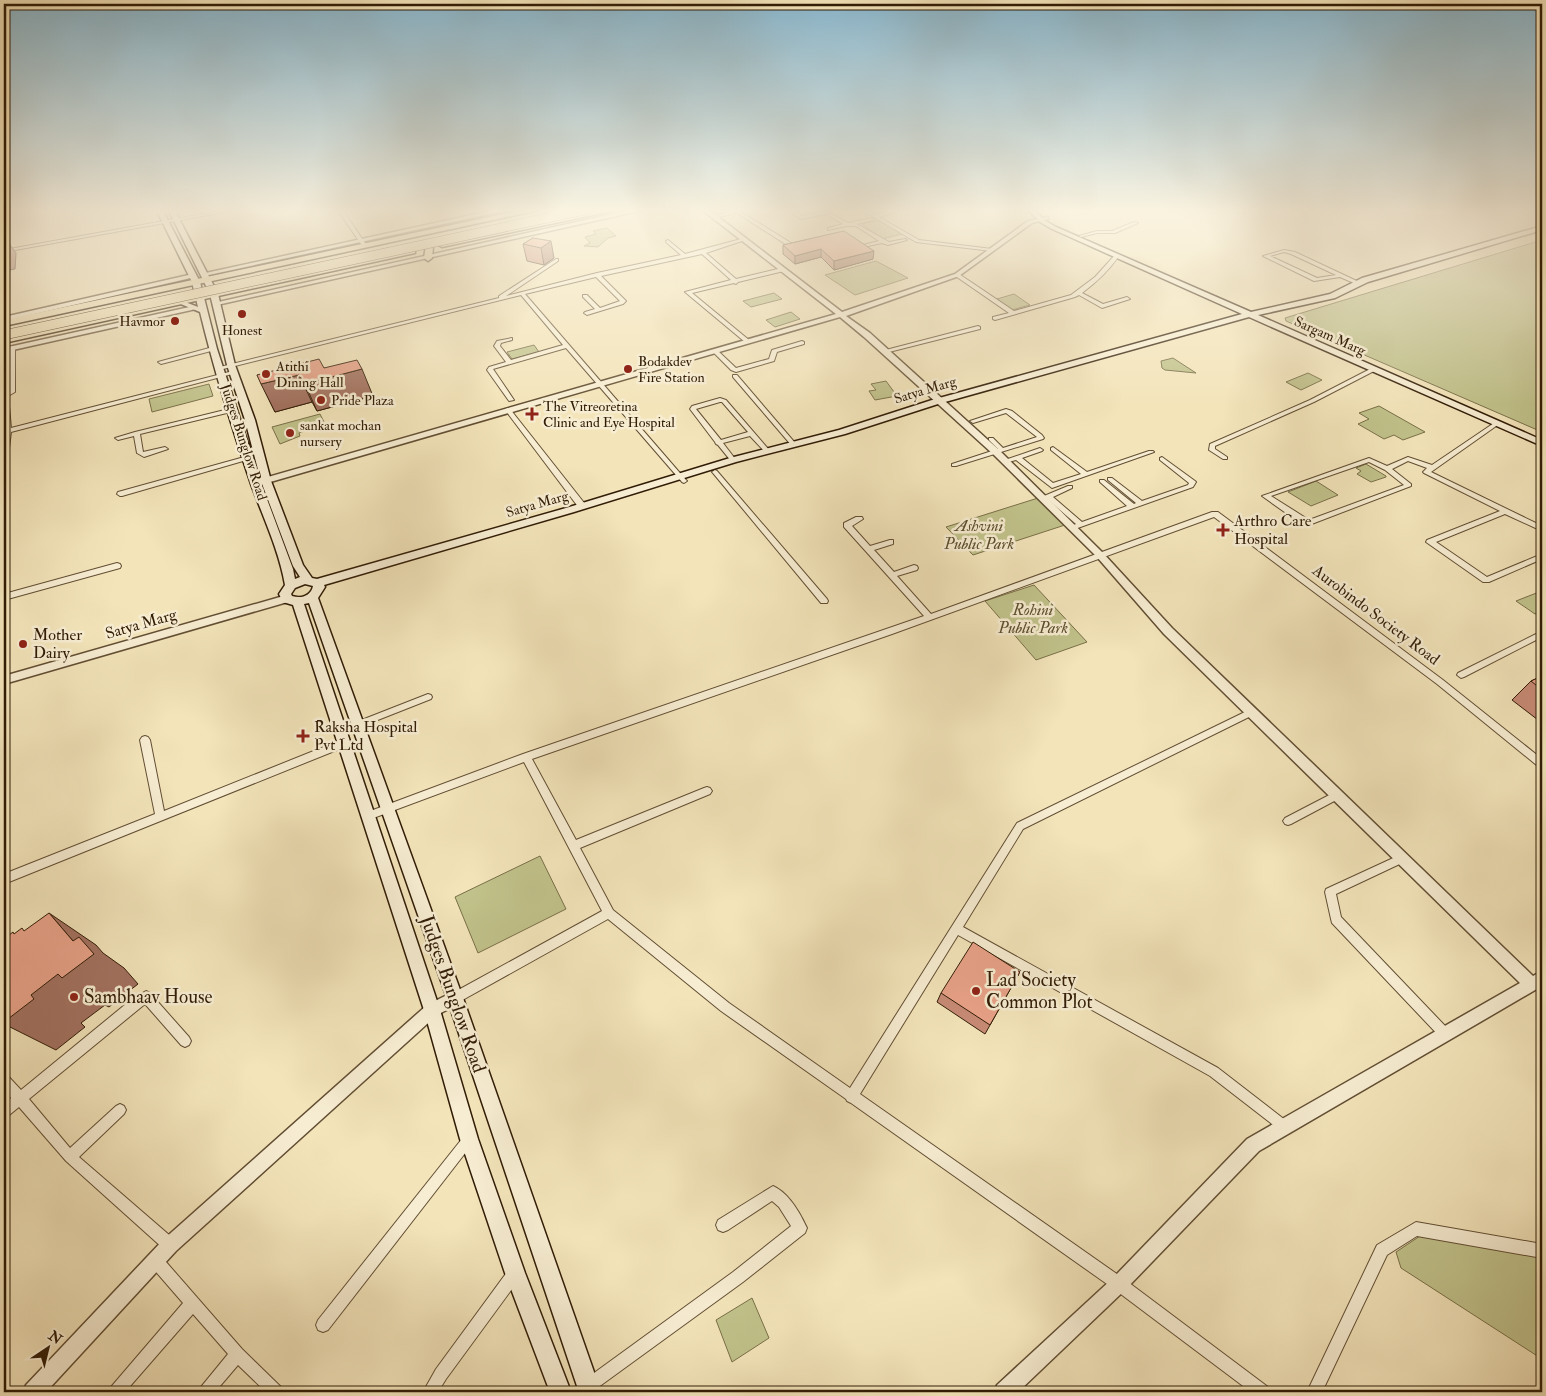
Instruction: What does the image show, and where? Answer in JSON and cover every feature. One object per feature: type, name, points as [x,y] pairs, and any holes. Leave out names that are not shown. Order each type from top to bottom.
[{"type":"main road","name":"Judges Bunglow Road","points":[[192,274],[201,297],[199,310],[256,483],[288,569],[302,591],[357,726],[456,998],[588,1389]]},
{"type":"main road","name":"Judges Bunglow Road","points":[[205,274],[216,299],[232,369],[250,420],[266,480],[298,566],[302,591],[344,743],[432,1010],[469,1139],[515,1273],[560,1392]]},
{"type":"main road","points":[[4,323],[19,318],[169,288],[195,279],[236,274]]},
{"type":"main road","points":[[4,328],[258,274]]},
{"type":"main road","points":[[259,274],[265,284]]},
{"type":"main road","points":[[4,335],[287,274]]},
{"type":"main road","points":[[4,340],[201,297],[216,299],[265,284],[309,274]]},
{"type":"main road","name":"Sargam Marg","points":[[1160,274],[1258,315],[1374,369],[1542,443]]},
{"type":"main road","name":"Sargam Marg","points":[[1166,274],[1542,438]]},
{"type":"main road","name":"Satya Marg","points":[[302,591],[682,479],[733,460],[794,445],[1332,296],[1358,283],[1392,274]]},
{"type":"main road","name":"Satya Marg","points":[[1258,315],[1332,300],[1368,283],[1393,274]]},
{"type":"main road","points":[[180,302],[189,304],[199,310]]},
{"type":"main road","name":"Satya Marg","points":[[491,536],[582,506],[715,472],[943,403]]},
{"type":"street","points":[[206,277],[220,274]]},
{"type":"street","points":[[216,299],[345,274]]},
{"type":"street","points":[[494,302],[535,274]]},
{"type":"street","points":[[6,432],[232,369],[601,274]]},
{"type":"street","points":[[727,274],[736,282]]},
{"type":"street","points":[[747,341],[688,292],[766,274]]},
{"type":"street","points":[[787,274],[885,351],[999,451]]},
{"type":"street","points":[[957,274],[1013,313]]},
{"type":"street","points":[[256,483],[841,315],[957,274]]},
{"type":"street","points":[[995,318],[1052,303],[1078,293],[1099,274]]},
{"type":"street","points":[[1302,274],[1316,280],[1341,275],[1358,283]]},
{"type":"street","points":[[587,313],[621,304],[623,301],[597,275]]},
{"type":"street","points":[[4,319],[19,318],[195,279]]},
{"type":"street","points":[[1078,293],[1102,306],[1127,299]]},
{"type":"street","points":[[523,295],[682,479]]},
{"type":"street","points":[[585,296],[599,310]]},
{"type":"street","points":[[4,350],[199,310]]},
{"type":"street","points":[[885,351],[978,328]]},
{"type":"street","points":[[509,362],[497,346],[499,342],[510,339]]},
{"type":"street","points":[[715,351],[736,370],[772,360],[774,351],[802,344]]},
{"type":"street","points":[[511,400],[490,370],[494,366],[567,346]]},
{"type":"street","points":[[4,463],[6,432],[5,395],[12,392],[12,348]]},
{"type":"street","points":[[161,362],[213,349]]},
{"type":"street","points":[[1225,458],[1212,450],[1212,445],[1312,401],[1374,369]]},
{"type":"street","points":[[735,376],[794,445]]},
{"type":"street","points":[[733,460],[693,409],[694,407],[720,400],[724,401],[768,452]]},
{"type":"street","points":[[118,438],[233,410]]},
{"type":"street","points":[[508,410],[582,506]]},
{"type":"street","points":[[954,465],[1041,438],[1006,411],[973,421]]},
{"type":"street","points":[[1497,423],[1426,472],[1542,529]]},
{"type":"street","points":[[718,442],[752,433]]},
{"type":"street","points":[[137,434],[140,453],[144,455],[165,449]]},
{"type":"street","points":[[990,439],[1005,461],[1032,488],[1081,525]]},
{"type":"street","points":[[1054,449],[1085,474]]},
{"type":"street","points":[[1005,461],[1040,450]]},
{"type":"street","points":[[1017,457],[1052,486],[1151,452]]},
{"type":"street","points":[[120,494],[248,458]]},
{"type":"street","points":[[1072,528],[1191,486],[1193,482],[1162,459]]},
{"type":"street","points":[[1387,470],[1408,459],[1431,467]]},
{"type":"street","points":[[1367,460],[1387,470],[1409,485],[1309,523],[1266,496],[1367,460]]},
{"type":"street","points":[[715,472],[824,601]]},
{"type":"street","points":[[1110,479],[1141,504]]},
{"type":"street","points":[[1102,481],[1133,506]]},
{"type":"street","points":[[1032,488],[1047,483]]},
{"type":"street","points":[[1004,1392],[1119,1284],[1253,1145],[1537,981],[1402,858],[1168,630],[1100,555],[1072,528],[1048,496],[1070,487]]},
{"type":"street","points":[[1506,511],[1430,542],[1486,580],[1542,556]]},
{"type":"street","name":"Aurobindo Society Road","points":[[1100,555],[1216,514],[1440,682],[1542,764]]},
{"type":"street","points":[[860,519],[847,525],[929,616]]},
{"type":"street","points":[[868,549],[890,542]]},
{"type":"street","points":[[368,816],[526,757],[1100,555]]},
{"type":"street","points":[[4,597],[116,566]]},
{"type":"street","points":[[892,575],[914,568]]},
{"type":"street","name":"Satya Marg","points":[[4,673],[302,591]]},
{"type":"street","name":"Satya Marg","points":[[4,680],[302,591]]},
{"type":"street","points":[[1461,675],[1542,634]]},
{"type":"street","points":[[357,726],[428,697]]},
{"type":"street","points":[[851,1097],[1020,826],[1252,712]]},
{"type":"street","points":[[145,740],[160,816]]},
{"type":"street","points":[[4,879],[344,743]]},
{"type":"street","points":[[526,757],[609,913],[725,1007],[1119,1284],[1262,1392]]},
{"type":"street","points":[[573,846],[707,791]]},
{"type":"street","points":[[1288,821],[1337,795]]},
{"type":"street","points":[[1402,858],[1330,892],[1336,918],[1445,1034]]},
{"type":"street","points":[[33,1392],[170,1245],[432,1010],[609,913]]},
{"type":"street","points":[[957,929],[1214,1072],[1285,1127]]},
{"type":"street","points":[[4,1112],[136,1003],[146,997],[185,1041]]},
{"type":"street","points":[[4,1080],[70,1157],[170,1245]]},
{"type":"street","points":[[70,1157],[120,1110]]},
{"type":"street","points":[[323,1325],[469,1139]]},
{"type":"street","points":[[588,1389],[738,1277],[800,1228],[784,1202],[773,1193],[723,1225]]},
{"type":"street","points":[[1314,1392],[1382,1250],[1416,1229],[1542,1251]]},
{"type":"street","points":[[156,1260],[192,1304],[276,1392]]},
{"type":"street","points":[[430,1392],[441,1374],[515,1273]]},
{"type":"street","points":[[116,1392],[192,1304]]},
{"type":"street","points":[[206,1392],[238,1354]]},
{"type":"green space","points":[[901,274],[908,278],[855,295],[825,275]]},
{"type":"green space","points":[[1429,274],[1542,274],[1542,432],[1286,321],[1285,318]]},
{"type":"green space","points":[[774,293],[782,299],[751,307],[743,301]]},
{"type":"green space","points":[[1014,294],[1030,305],[1012,310],[997,299]]},
{"type":"green space","points":[[791,312],[800,319],[775,327],[766,320]]},
{"type":"green space","points":[[534,345],[539,352],[512,359],[507,352]]},
{"type":"green space","points":[[1173,358],[1196,373],[1165,370],[1162,368],[1161,361]]},
{"type":"green space","points":[[1308,373],[1322,380],[1301,390],[1286,382]]},
{"type":"green space","points":[[886,381],[897,396],[875,400],[869,391],[876,390],[871,384]]},
{"type":"green space","points":[[209,384],[213,396],[152,412],[149,399]]},
{"type":"green space","points":[[1379,406],[1425,432],[1403,440],[1394,435],[1384,439],[1358,424],[1369,419],[1359,413]]},
{"type":"green space","points":[[320,414],[325,424],[299,433],[300,436],[280,444],[272,427]]},
{"type":"green space","points":[[1366,464],[1386,477],[1371,482],[1357,474],[1361,471],[1356,468]]},
{"type":"green space","points":[[1316,481],[1338,495],[1311,506],[1288,492]]},
{"type":"green space","name":"Ashvini Public Park","points":[[1038,498],[1065,525],[973,555],[946,527]]},
{"type":"green space","name":"Rohini Public Park","points":[[1034,585],[1087,642],[1036,660],[985,601]]},
{"type":"green space","points":[[1539,592],[1542,594],[1542,611],[1535,614],[1516,601]]},
{"type":"green space","points":[[540,856],[566,909],[478,953],[455,897]]},
{"type":"green space","points":[[1420,1236],[1542,1257],[1542,1359],[1401,1268],[1396,1252]]},
{"type":"green space","points":[[752,1298],[769,1338],[732,1362],[716,1320]]},
{"type":"building","points":[[319,359],[324,368],[357,360],[362,369],[305,384],[299,375],[261,384],[257,375]]},
{"type":"building","points":[[1542,676],[1542,690],[1531,681]]},
{"type":"building","points":[[49,913],[73,941],[79,937],[94,954],[62,978],[58,974],[31,995],[34,999],[4,1022],[4,939],[22,928],[24,931]]},
{"type":"building","name":"Lad Society Common Plot","points":[[973,942],[1020,972],[990,1025],[941,993]]},
{"type":"place","name":"Honest","points":[[242,314]]},
{"type":"place","name":"Havmor","points":[[175,321]]},
{"type":"place","name":"Bodakdev Fire Station","points":[[628,369]]},
{"type":"place","name":"Atithi Dining Hall","points":[[266,374]]},
{"type":"place","name":"Pride Plaza","points":[[321,400]]},
{"type":"place","name":"The Vitreoretina Clinic and Eye Hospital","points":[[532,414]]},
{"type":"place","name":"sankat mochan nursery","points":[[290,433]]},
{"type":"place","name":"Arthro Care Hospital","points":[[1223,530]]},
{"type":"place","name":"Mother Dairy","points":[[23,644]]},
{"type":"place","name":"Raksha Hospital Pvt Ltd","points":[[303,736]]},
{"type":"place","name":"Lad Society Common Plot","points":[[976,991]]},
{"type":"place","name":"Sambhaav House","points":[[74,997]]}]
